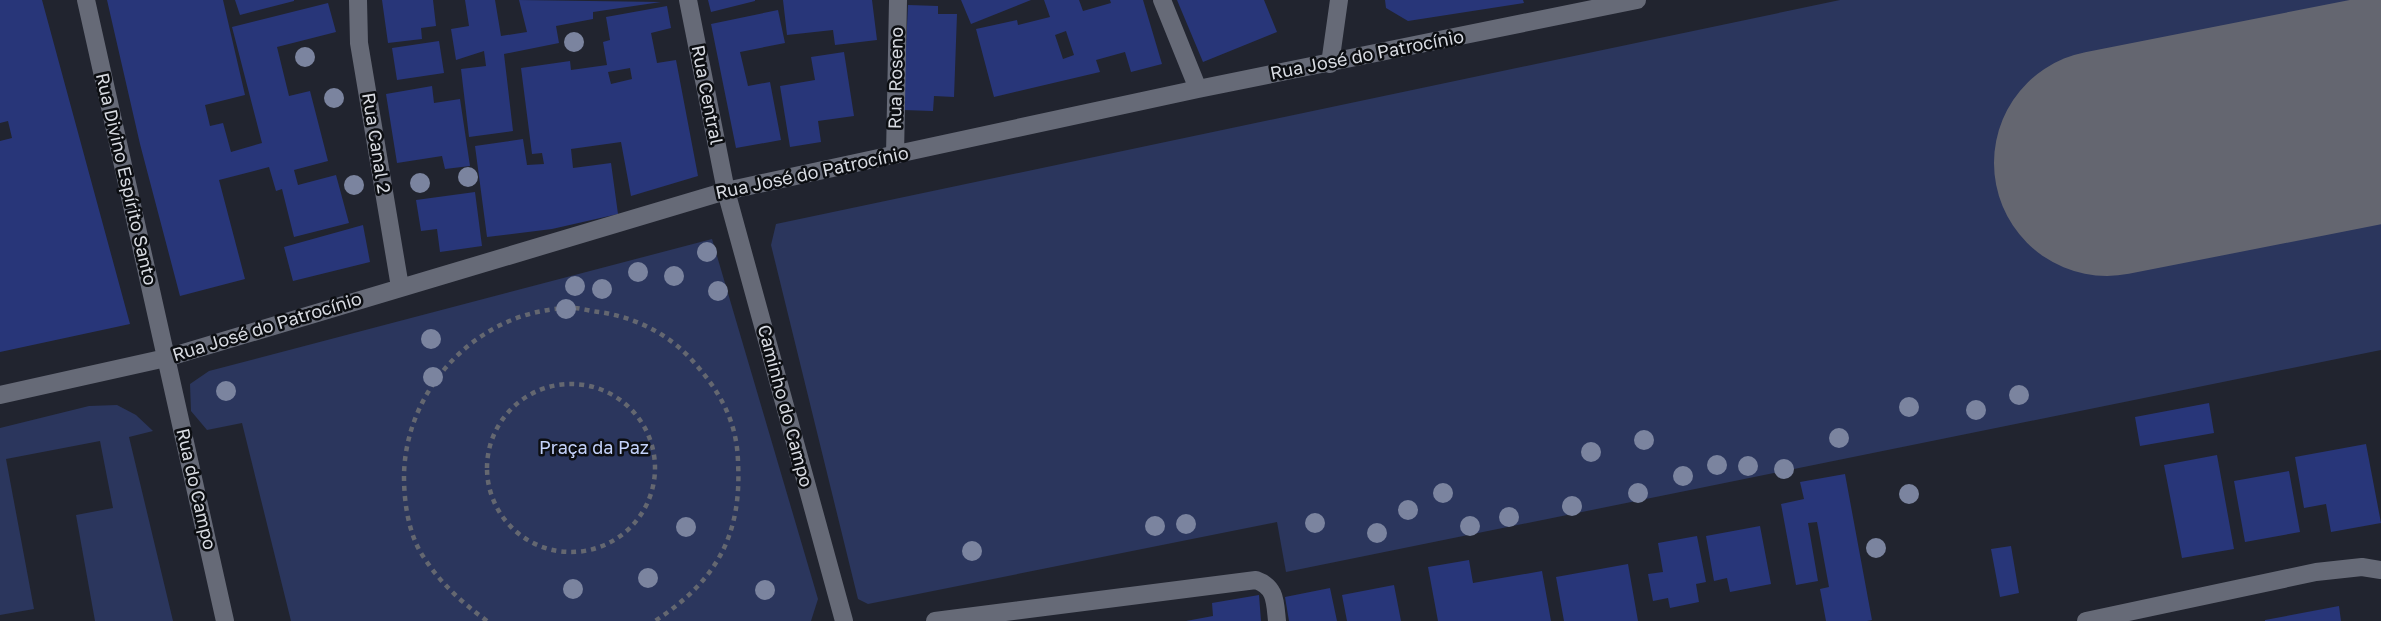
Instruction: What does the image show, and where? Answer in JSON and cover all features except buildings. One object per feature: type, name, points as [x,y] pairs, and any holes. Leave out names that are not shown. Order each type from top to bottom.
[{"type":"street","name":"Rua Divino Espírito Santo","points":[[86,0],[166,358]]},
{"type":"street","name":"Rua Canal 2","points":[[358,0],[359,43],[400,287]]},
{"type":"street","name":"Rua Central","points":[[688,0],[726,191]]},
{"type":"street","name":"Rua Roseno","points":[[895,155],[898,0]]},
{"type":"street","points":[[1162,0],[1198,89]]},
{"type":"street","points":[[1330,64],[1339,0]]},
{"type":"street","name":"Rua José do Patrocínio","points":[[0,395],[166,358],[726,191],[1198,89],[1637,0]]},
{"type":"street","name":"Caminho do Campo","points":[[726,191],[844,621]]},
{"type":"street","name":"Rua do Campo","points":[[166,358],[225,621]]},
{"type":"street","points":[[2086,621],[2316,572],[2362,568],[2381,570]]},
{"type":"street","points":[[935,621],[1243,580],[1267,584],[1273,593],[1277,621]]},
{"type":"path","points":[[487,621],[450,593],[420,551],[404,501],[405,449],[424,394],[461,349],[510,319],[568,307],[625,316],[677,343],[716,386],[737,440],[740,498],[723,554],[687,600],[655,621]]},
{"type":"path","points":[[578,384],[604,390],[627,404],[644,425],[654,449],[656,476],[649,502],[634,524],[613,541],[588,551],[562,552],[534,544],[510,527],[494,503],[487,475],[489,446],[502,420],[522,400],[548,387],[578,384]]},
{"type":"green space","points":[[1840,0],[2381,0],[2381,50],[2080,109],[2102,220],[2381,166],[2381,350],[1286,572],[1277,522],[868,604],[858,599],[771,245],[776,224]]},
{"type":"green space","name":"Praça da Paz","points":[[712,239],[818,599],[811,621],[291,621],[242,423],[207,430],[191,411],[190,384],[209,371]]},
{"type":"green space","points":[[117,405],[136,415],[153,431],[129,437],[173,621],[95,621],[76,515],[113,508],[100,441],[6,459],[34,609],[0,615],[0,428],[89,406]]},
{"type":"runway","points":[[2107,163],[2381,109]]}]
